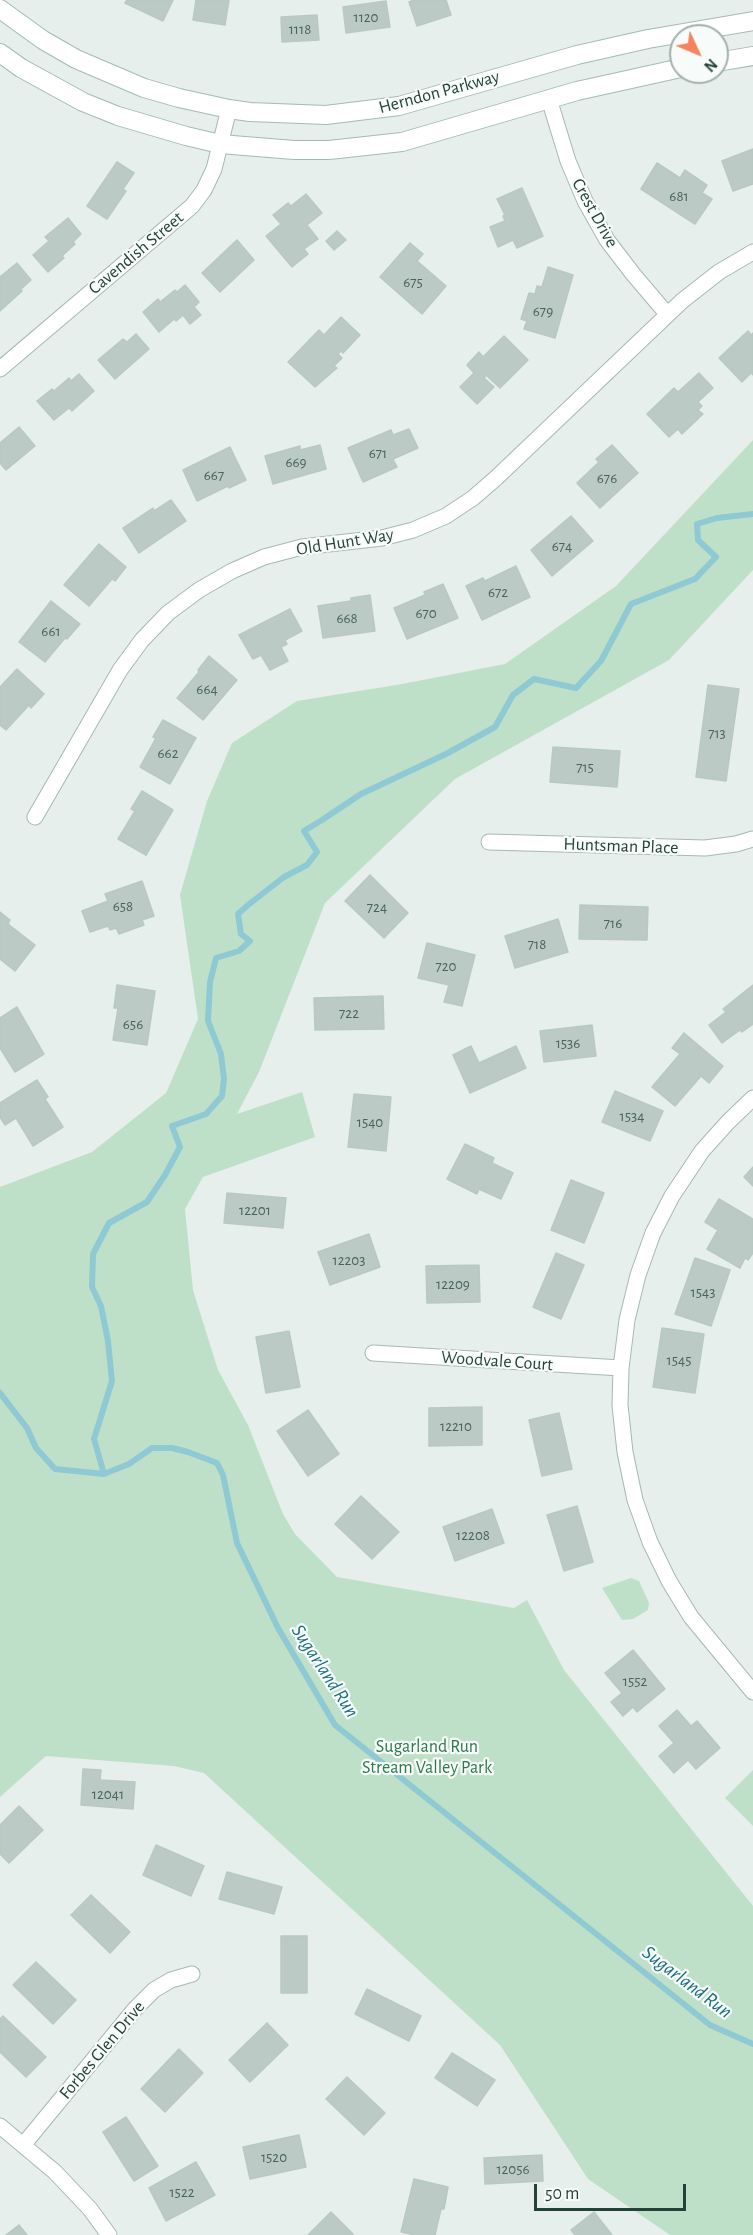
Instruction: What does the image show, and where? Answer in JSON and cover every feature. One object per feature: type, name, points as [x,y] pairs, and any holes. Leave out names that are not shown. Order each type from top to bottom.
[{"type":"main road","name":"Herndon Parkway","points":[[0,9],[43,40],[108,75],[179,98],[229,109],[326,115],[399,106],[577,55],[648,39],[753,21]]},
{"type":"main road","name":"Herndon Parkway","points":[[0,53],[21,68],[83,102],[152,127],[220,144],[294,150],[329,150],[390,143],[446,131],[549,99],[669,71]]},
{"type":"main road","points":[[729,60],[753,56]]},
{"type":"street","name":"Crest Drive","points":[[549,99],[568,161],[585,201],[607,240],[667,314]]},
{"type":"street","name":"Cavendish Street","points":[[0,369],[192,206],[204,190],[214,169],[229,109]]},
{"type":"street","name":"Old Hunt Way","points":[[35,817],[120,670],[142,640],[168,613],[199,590],[232,571],[264,557],[303,547],[382,538],[413,530],[446,516],[473,498],[495,479],[667,314],[719,272],[753,252]]},
{"type":"street","name":"Huntsman Place","points":[[489,842],[705,848],[753,839]]},
{"type":"street","points":[[753,1098],[702,1151],[672,1196],[653,1233],[638,1275],[627,1320],[621,1368],[620,1405],[625,1452],[635,1500],[650,1542],[669,1581],[691,1617],[753,1692]]},
{"type":"street","name":"Woodvale Court","points":[[373,1353],[621,1368]]},
{"type":"street","name":"Forbes Glen Drive","points":[[24,2144],[135,2009],[154,1990],[171,1980],[192,1974]]},
{"type":"street","points":[[0,2126],[56,2172],[90,2209],[109,2235]]},
{"type":"green space","name":"Sugarland Run Stream Valley Park","points":[[753,440],[753,570],[669,660],[455,779],[325,903],[259,1072],[237,1114],[302,1092],[315,1137],[203,1177],[185,1209],[193,1290],[218,1370],[248,1425],[283,1514],[295,1534],[337,1577],[514,1608],[527,1600],[564,1670],[753,1906],[753,2235],[670,2235],[588,2179],[500,2045],[204,1773],[174,1766],[46,1756],[0,1797],[0,1187],[92,1152],[166,1093],[198,1019],[180,895],[207,801],[232,743],[297,701],[505,664],[616,586]]},
{"type":"green space","points":[[631,1578],[639,1581],[649,1603],[648,1610],[633,1619],[622,1620],[602,1588]]},
{"type":"green space","points":[[753,1770],[753,1826],[725,1798]]},
{"type":"building","points":[[127,0],[173,0],[163,21],[125,3]]},
{"type":"building","points":[[196,0],[229,0],[225,25],[193,20]]},
{"type":"building","points":[[446,0],[451,15],[417,26],[409,2]]},
{"type":"building","points":[[386,1],[390,27],[346,33],[343,7]]},
{"type":"building","points":[[317,15],[319,40],[282,42],[281,17]]},
{"type":"building","points":[[753,149],[753,184],[733,191],[722,161]]},
{"type":"building","points":[[117,162],[134,173],[123,189],[126,191],[107,219],[87,206]]},
{"type":"building","points":[[657,163],[680,178],[685,170],[707,185],[702,193],[712,199],[695,224],[641,189]]},
{"type":"building","points":[[522,188],[543,236],[517,248],[513,240],[498,247],[490,227],[505,221],[503,216],[505,215],[497,199]]},
{"type":"building","points":[[306,194],[322,213],[307,225],[318,239],[304,249],[308,254],[292,267],[266,236],[281,224],[273,215],[288,203],[291,206]]},
{"type":"building","points":[[68,218],[81,234],[73,242],[75,244],[62,256],[64,258],[48,272],[33,255],[49,241],[45,237]]},
{"type":"building","points":[[337,231],[346,240],[334,250],[326,241]]},
{"type":"building","points":[[237,240],[254,260],[220,292],[202,273]]},
{"type":"building","points":[[410,243],[423,254],[417,261],[446,286],[422,314],[380,277]]},
{"type":"building","points":[[17,263],[31,280],[0,311],[0,277]]},
{"type":"building","points":[[548,267],[573,275],[555,338],[524,329],[527,321],[521,319],[529,293],[535,294],[537,286],[542,287]]},
{"type":"building","points":[[185,285],[199,302],[194,307],[201,315],[190,324],[183,315],[176,321],[174,319],[159,332],[143,312],[158,299],[160,302]]},
{"type":"building","points":[[341,317],[360,335],[343,353],[341,351],[338,354],[342,358],[334,366],[337,368],[315,387],[288,362],[319,330],[324,335]]},
{"type":"building","points":[[748,331],[751,335],[753,333],[753,375],[751,373],[742,382],[719,358]]},
{"type":"building","points":[[136,334],[149,349],[115,379],[98,360],[123,339],[127,342]]},
{"type":"building","points":[[504,336],[528,360],[500,388],[486,375],[484,378],[494,387],[477,404],[460,387],[474,373],[467,365],[479,352],[483,357]]},
{"type":"building","points":[[699,373],[713,388],[698,402],[702,406],[698,410],[703,414],[682,434],[678,429],[669,437],[647,414],[674,388],[678,392]]},
{"type":"building","points":[[79,374],[94,391],[72,411],[69,408],[54,420],[37,401],[52,389],[54,391],[69,378],[71,381]]},
{"type":"building","points":[[19,427],[35,446],[6,470],[0,463],[0,443]]},
{"type":"building","points":[[409,429],[418,448],[393,459],[397,467],[363,482],[348,448],[391,430],[393,435]]},
{"type":"building","points":[[320,445],[326,469],[273,484],[265,456],[300,446],[300,450]]},
{"type":"building","points":[[612,445],[638,473],[600,508],[577,483],[599,462],[596,459]]},
{"type":"building","points":[[230,447],[246,480],[197,501],[183,470]]},
{"type":"building","points":[[171,500],[186,521],[139,553],[123,528],[153,508],[154,511]]},
{"type":"building","points":[[571,516],[593,541],[552,576],[531,550]]},
{"type":"building","points":[[99,544],[126,567],[115,581],[112,579],[89,606],[64,585]]},
{"type":"building","points":[[516,566],[530,597],[482,620],[466,586],[483,578],[485,581]]},
{"type":"building","points":[[443,584],[458,618],[407,639],[394,608],[425,595],[424,592]]},
{"type":"building","points":[[370,595],[375,631],[323,638],[318,606],[351,601],[351,598]]},
{"type":"building","points":[[51,601],[80,624],[45,662],[19,642]]},
{"type":"building","points":[[290,609],[302,631],[285,640],[287,644],[281,647],[288,661],[270,670],[261,655],[253,659],[239,635]]},
{"type":"building","points":[[209,656],[237,680],[203,720],[177,698]]},
{"type":"building","points":[[17,669],[44,694],[31,708],[29,705],[6,730],[0,725],[0,687]]},
{"type":"building","points":[[708,685],[739,689],[726,781],[696,777]]},
{"type":"building","points":[[163,720],[196,738],[170,784],[140,767]]},
{"type":"building","points":[[553,747],[620,751],[617,787],[550,782]]},
{"type":"building","points":[[142,791],[173,810],[146,855],[118,839],[135,811],[131,809]]},
{"type":"building","points":[[370,875],[408,913],[384,938],[345,901]]},
{"type":"building","points":[[142,881],[154,916],[142,920],[144,925],[119,934],[116,928],[110,930],[108,926],[90,932],[82,911],[108,901],[105,894]]},
{"type":"building","points":[[580,905],[648,907],[647,940],[579,939]]},
{"type":"building","points":[[0,912],[10,920],[8,924],[35,945],[15,971],[0,959]]},
{"type":"building","points":[[558,919],[568,952],[515,968],[505,936]]},
{"type":"building","points":[[427,943],[475,955],[462,1006],[444,1002],[449,985],[418,978]]},
{"type":"building","points":[[117,985],[155,991],[147,1045],[113,1040],[118,1008],[114,1008]]},
{"type":"building","points":[[753,985],[753,1024],[722,1043],[709,1025],[726,1012],[723,1009]]},
{"type":"building","points":[[383,996],[384,1029],[315,1030],[314,998]]},
{"type":"building","points":[[17,1007],[44,1054],[15,1072],[0,1048],[0,1018]]},
{"type":"building","points":[[592,1025],[596,1056],[544,1062],[540,1031]]},
{"type":"building","points":[[684,1033],[723,1066],[709,1083],[701,1076],[675,1106],[652,1087],[680,1054],[672,1048]]},
{"type":"building","points":[[471,1046],[479,1063],[516,1046],[526,1068],[470,1093],[453,1055]]},
{"type":"building","points":[[37,1080],[48,1097],[45,1099],[63,1127],[33,1146],[16,1118],[5,1125],[0,1117],[0,1103]]},
{"type":"building","points":[[615,1091],[663,1111],[650,1141],[602,1122]]},
{"type":"building","points":[[354,1094],[391,1097],[386,1151],[348,1147]]},
{"type":"building","points":[[465,1144],[494,1158],[492,1163],[513,1173],[501,1199],[479,1189],[477,1194],[447,1179]]},
{"type":"building","points":[[753,1167],[753,1186],[744,1177]]},
{"type":"building","points":[[571,1180],[604,1193],[584,1243],[551,1230]]},
{"type":"building","points":[[227,1193],[286,1198],[283,1228],[224,1223]]},
{"type":"building","points":[[719,1199],[753,1219],[753,1253],[748,1260],[745,1258],[740,1268],[707,1249],[718,1230],[705,1222]]},
{"type":"building","points":[[369,1234],[380,1267],[330,1285],[318,1252]]},
{"type":"building","points":[[556,1253],[584,1265],[561,1319],[533,1307]]},
{"type":"building","points":[[695,1258],[730,1270],[711,1326],[675,1314]]},
{"type":"building","points":[[479,1265],[480,1302],[427,1303],[426,1266]]},
{"type":"building","points":[[662,1328],[704,1334],[695,1393],[653,1387]]},
{"type":"building","points":[[289,1331],[300,1387],[266,1393],[256,1337]]},
{"type":"building","points":[[482,1407],[482,1445],[429,1446],[429,1408]]},
{"type":"building","points":[[308,1410],[339,1454],[308,1476],[277,1431]]},
{"type":"building","points":[[559,1413],[572,1469],[542,1476],[529,1420]]},
{"type":"building","points":[[361,1496],[399,1532],[372,1559],[335,1524]]},
{"type":"building","points":[[577,1506],[593,1562],[564,1571],[547,1515]]},
{"type":"building","points":[[492,1509],[504,1543],[455,1561],[443,1527]]},
{"type":"building","points":[[633,1650],[665,1689],[637,1712],[633,1707],[623,1716],[611,1702],[622,1693],[605,1673]]},
{"type":"building","points":[[677,1710],[691,1726],[697,1721],[720,1748],[696,1769],[688,1760],[674,1773],[659,1756],[674,1743],[659,1726]]},
{"type":"building","points":[[83,1769],[101,1770],[100,1780],[135,1782],[133,1809],[81,1805]]},
{"type":"building","points":[[19,1806],[43,1830],[9,1863],[0,1854],[0,1825]]},
{"type":"building","points":[[156,1845],[204,1866],[191,1896],[143,1875]]},
{"type":"building","points":[[227,1872],[282,1887],[274,1914],[219,1899]]},
{"type":"building","points":[[91,1895],[130,1932],[110,1953],[71,1915]]},
{"type":"building","points":[[281,1936],[307,1936],[307,1993],[281,1993]]},
{"type":"building","points":[[36,1962],[76,2000],[53,2024],[13,1985]]},
{"type":"building","points":[[367,1989],[421,2016],[409,2041],[355,2014]]},
{"type":"building","points":[[3,2016],[46,2057],[26,2077],[0,2052],[0,2019]]},
{"type":"building","points":[[267,2023],[288,2045],[250,2082],[229,2060]]},
{"type":"building","points":[[179,2049],[203,2073],[165,2112],[141,2089]]},
{"type":"building","points":[[452,2053],[495,2080],[477,2106],[435,2078]]},
{"type":"building","points":[[347,2077],[385,2113],[364,2135],[326,2099]]},
{"type":"building","points":[[126,2117],[158,2166],[134,2181],[103,2132]]},
{"type":"building","points":[[299,2135],[306,2167],[250,2179],[243,2147]]},
{"type":"building","points":[[542,2155],[543,2181],[485,2184],[484,2158]]},
{"type":"building","points":[[196,2162],[215,2195],[166,2221],[149,2188]]},
{"type":"building","points":[[414,2179],[448,2187],[444,2209],[441,2209],[435,2235],[401,2232]]},
{"type":"building","points":[[331,2212],[352,2235],[308,2235]]},
{"type":"building","points":[[594,2212],[612,2235],[575,2235],[571,2230]]},
{"type":"building","points":[[19,2225],[27,2235],[6,2235]]},
{"type":"waterway","points":[[104,1474],[94,1439],[112,1381],[108,1341],[101,1306],[92,1287],[93,1254],[109,1223],[147,1202],[165,1175],[180,1147],[172,1126],[206,1114],[222,1096],[224,1079],[221,1054],[208,1021],[210,982],[216,958],[239,951],[250,941],[241,934],[238,914],[284,877],[307,865],[317,852],[304,831],[361,794],[446,754],[495,727],[513,695],[534,679],[576,688],[601,661],[631,604],[695,579],[716,557],[698,540],[697,524],[717,518],[753,514]]},
{"type":"waterway","name":"Sugarland Run","points":[[0,1393],[27,1428],[36,1448],[55,1469],[104,1474],[129,1464],[152,1448],[172,1448],[217,1463],[223,1475],[237,1543],[278,1628],[335,1725],[710,2025],[753,2044]]}]
